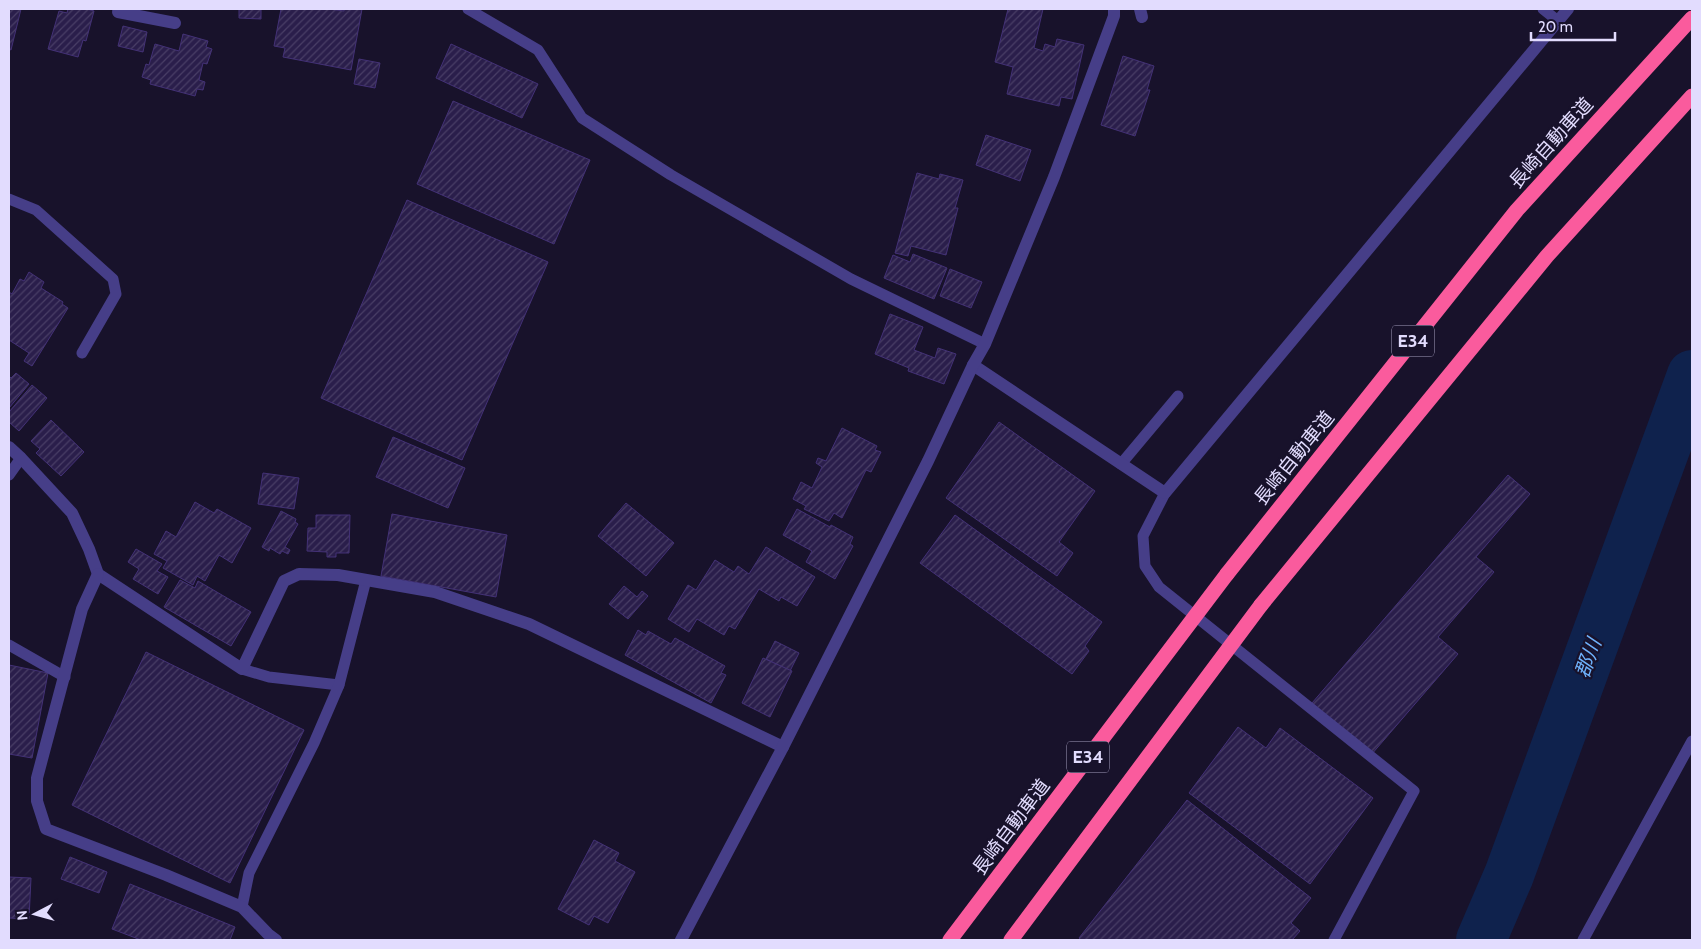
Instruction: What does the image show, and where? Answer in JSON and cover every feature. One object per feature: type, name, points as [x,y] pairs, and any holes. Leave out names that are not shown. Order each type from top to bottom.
[{"type":"highway","name":"長崎自動車道","points":[[950,940],[1227,574],[1517,210],[1692,18]]},
{"type":"highway","name":"E34","points":[[1012,940],[1261,605],[1546,256],[1692,96]]},
{"type":"street","points":[[681,940],[783,747],[985,344],[1054,177],[1114,16],[1114,9]]},
{"type":"street","points":[[973,365],[1165,493],[1568,9]]},
{"type":"street","points":[[118,12],[147,13],[175,23]]},
{"type":"street","points":[[9,447],[72,513],[98,574],[242,669],[284,581],[299,574],[338,575],[435,592],[529,624],[783,747]]},
{"type":"street","points":[[98,574],[82,609],[37,778],[37,801],[46,829],[166,875],[242,907],[270,938]]},
{"type":"lane","points":[[468,9],[538,50],[582,118],[670,174],[851,279],[985,344]]},
{"type":"lane","points":[[1542,9],[1558,21]]},
{"type":"lane","points":[[9,199],[36,210],[113,279],[116,294],[82,353]]},
{"type":"lane","points":[[1121,464],[1178,396]]},
{"type":"lane","points":[[9,475],[21,458]]},
{"type":"lane","points":[[1165,493],[1143,536],[1145,566],[1159,587],[1414,791],[1334,940]]},
{"type":"lane","points":[[242,907],[249,873],[314,743],[339,685],[366,580]]},
{"type":"lane","points":[[9,645],[65,677]]},
{"type":"lane","points":[[242,669],[269,676],[339,685]]},
{"type":"lane","points":[[1583,940],[1692,741]]},
{"type":"building","points":[[9,9],[21,9],[11,50],[9,49]]},
{"type":"building","points":[[68,9],[94,11],[86,41],[83,40],[78,57],[48,49],[59,11],[67,13]]},
{"type":"building","points":[[239,9],[261,9],[261,19],[239,18]]},
{"type":"building","points":[[281,9],[329,9],[344,11],[344,9],[362,9],[351,70],[283,57],[285,48],[274,46]]},
{"type":"building","points":[[1008,9],[1043,9],[1034,48],[1043,51],[1045,44],[1055,47],[1057,39],[1084,45],[1072,99],[1061,97],[1059,106],[1007,94],[1013,67],[995,62]]},
{"type":"building","points":[[123,26],[147,32],[143,52],[118,46]]},
{"type":"building","points":[[183,34],[208,41],[206,47],[212,49],[207,64],[203,63],[199,80],[205,82],[203,90],[197,89],[195,96],[150,84],[151,80],[142,77],[146,64],[149,65],[155,44],[179,51]]},
{"type":"building","points":[[451,44],[538,84],[522,118],[436,78]]},
{"type":"building","points":[[1123,56],[1154,66],[1147,90],[1150,90],[1135,136],[1101,125]]},
{"type":"building","points":[[359,59],[380,63],[375,88],[354,84]]},
{"type":"building","points":[[453,101],[590,160],[554,244],[417,184]]},
{"type":"building","points":[[986,135],[1031,150],[1020,181],[976,165]]},
{"type":"building","points":[[917,173],[939,179],[940,174],[963,180],[955,208],[958,208],[946,255],[911,246],[908,256],[895,253]]},
{"type":"building","points":[[407,200],[548,262],[462,460],[321,398]]},
{"type":"building","points":[[913,254],[947,268],[934,299],[884,278],[893,255],[910,262]]},
{"type":"building","points":[[950,269],[982,282],[971,308],[940,296]]},
{"type":"building","points":[[29,272],[44,282],[41,288],[63,302],[62,304],[68,308],[32,366],[24,361],[29,353],[9,340],[9,292],[12,294],[20,279],[24,281]]},
{"type":"building","points":[[890,314],[923,327],[914,350],[935,358],[938,348],[956,354],[944,384],[908,371],[909,368],[875,354]]},
{"type":"building","points":[[16,373],[29,384],[9,408],[9,376],[11,378]]},
{"type":"building","points":[[32,385],[47,398],[19,431],[9,422],[9,412]]},
{"type":"building","points":[[51,420],[84,452],[61,476],[36,453],[40,449],[31,441]]},
{"type":"building","points":[[999,422],[1095,491],[1059,542],[1073,553],[1057,576],[946,498]]},
{"type":"building","points":[[842,428],[877,446],[875,450],[881,452],[871,472],[866,470],[842,518],[834,513],[829,521],[804,509],[806,506],[793,499],[801,482],[812,488],[822,467],[816,463],[818,458],[826,461]]},
{"type":"building","points":[[393,437],[465,468],[448,508],[376,477]]},
{"type":"building","points":[[263,473],[299,478],[294,509],[258,504]]},
{"type":"building","points":[[1508,475],[1530,494],[1476,557],[1494,572],[1438,637],[1458,654],[1371,755],[1312,703]]},
{"type":"building","points":[[195,502],[214,513],[217,509],[251,528],[232,563],[219,555],[205,581],[197,576],[193,585],[163,568],[167,561],[154,554],[166,531],[176,537]]},
{"type":"building","points":[[626,503],[674,543],[646,576],[598,536]]},
{"type":"building","points":[[797,509],[853,537],[850,544],[853,546],[835,579],[806,562],[812,551],[783,535]]},
{"type":"building","points":[[281,511],[296,519],[295,522],[298,524],[285,547],[290,550],[288,554],[282,551],[280,554],[270,548],[269,551],[262,547]]},
{"type":"building","points":[[392,514],[507,535],[496,597],[381,576]]},
{"type":"building","points":[[316,515],[350,515],[349,553],[336,553],[336,557],[327,557],[327,552],[307,551],[308,528],[316,528]]},
{"type":"building","points":[[955,515],[1102,622],[1085,646],[1089,651],[1072,674],[920,563]]},
{"type":"building","points":[[766,547],[815,577],[797,606],[781,597],[779,601],[759,589],[735,629],[729,626],[724,635],[697,619],[689,632],[668,619],[688,585],[696,590],[715,560],[734,572],[738,566],[749,574]]},
{"type":"building","points":[[136,549],[162,564],[157,571],[168,577],[158,594],[133,579],[139,569],[128,562]]},
{"type":"building","points":[[180,580],[195,588],[198,581],[251,612],[231,646],[164,607]]},
{"type":"building","points":[[624,586],[637,597],[642,591],[648,596],[628,619],[609,604]]},
{"type":"building","points":[[638,630],[646,635],[648,631],[671,644],[675,638],[725,666],[721,673],[726,675],[711,703],[625,655]]},
{"type":"building","points":[[775,641],[799,653],[790,671],[766,659]]},
{"type":"building","points":[[146,652],[304,730],[230,883],[72,805]]},
{"type":"building","points":[[763,658],[792,671],[770,717],[742,703]]},
{"type":"building","points":[[9,665],[48,673],[32,758],[9,754]]},
{"type":"building","points":[[1238,727],[1266,748],[1280,728],[1373,798],[1310,884],[1189,793]]},
{"type":"building","points":[[1187,800],[1311,898],[1291,923],[1300,931],[1292,940],[1081,940],[1079,938]]},
{"type":"building","points":[[594,840],[619,853],[615,861],[635,872],[608,923],[594,916],[589,925],[558,909]]},
{"type":"building","points":[[70,857],[107,872],[99,893],[61,879]]},
{"type":"building","points":[[9,877],[31,878],[29,919],[9,918]]},
{"type":"building","points":[[130,884],[235,927],[230,940],[141,940],[112,929]]},
{"type":"waterway","name":"郡川","points":[[1481,940],[1509,875],[1692,375]]}]
